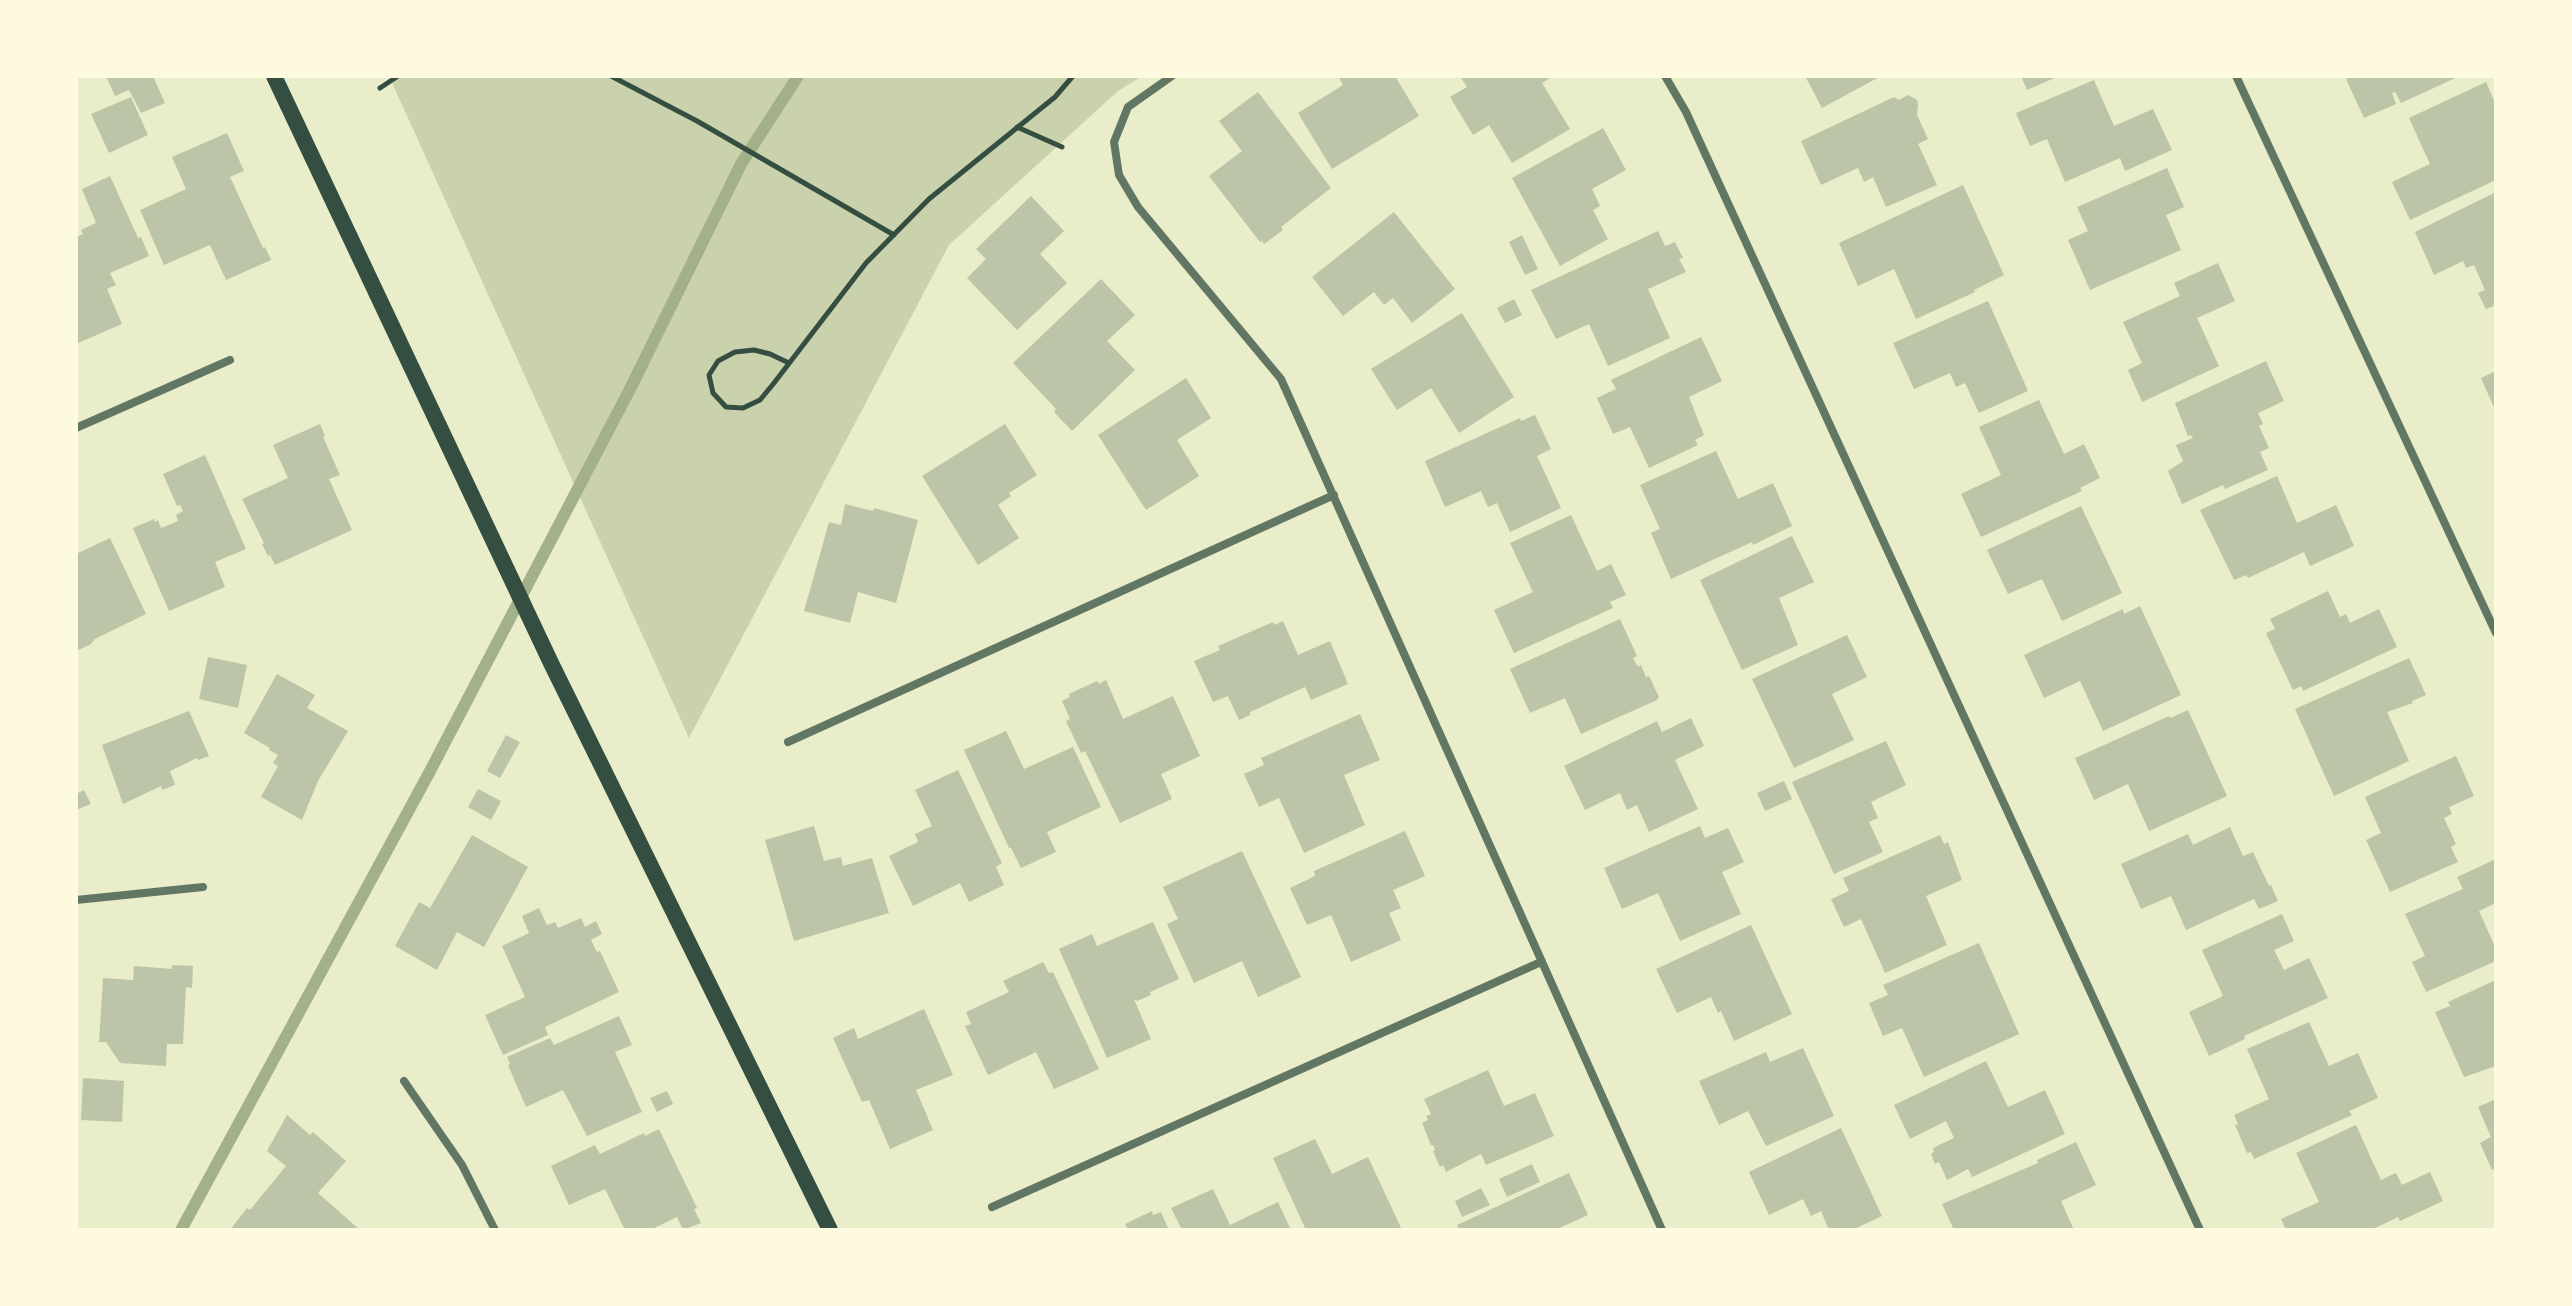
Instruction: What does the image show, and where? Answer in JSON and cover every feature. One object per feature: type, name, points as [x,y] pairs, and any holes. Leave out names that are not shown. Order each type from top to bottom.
[{"type":"main road","points":[[274,76],[551,663],[828,1229]]},
{"type":"street","points":[[1172,76],[1128,107],[1114,142],[1119,175],[1138,207],[1281,379],[1662,1230]]},
{"type":"street","points":[[1665,76],[1686,112],[2200,1230]]},
{"type":"street","points":[[2236,76],[2496,633]]},
{"type":"street","points":[[76,428],[230,360]]},
{"type":"street","points":[[788,742],[1334,495]]},
{"type":"street","points":[[76,900],[203,887]]},
{"type":"street","points":[[992,1207],[1541,962]]},
{"type":"street","points":[[404,1081],[462,1165],[495,1230]]},
{"type":"path","points":[[380,88],[398,76]]},
{"type":"path","points":[[611,76],[724,136],[894,235]]},
{"type":"path","points":[[789,363],[754,350],[735,352],[718,361],[709,375],[713,393],[726,407],[743,408],[760,400],[789,363],[866,263],[929,199],[1055,97],[1073,76]]},
{"type":"path","points":[[1017,127],[1062,147]]},
{"type":"green space","points":[[389,76],[1142,76],[1118,91],[949,245],[689,738]]},
{"type":"building","points":[[106,76],[153,76],[165,103],[141,113],[129,90],[115,96]]},
{"type":"building","points":[[1338,76],[1395,76],[1419,116],[1332,169],[1298,113],[1343,85]]},
{"type":"building","points":[[1460,76],[1553,76],[1542,83],[1570,129],[1512,163],[1489,125],[1473,135],[1450,97],[1467,87]]},
{"type":"building","points":[[1805,76],[1881,76],[1822,108]]},
{"type":"building","points":[[2021,76],[2059,76],[2027,90]]},
{"type":"building","points":[[2353,76],[2460,76],[2401,103],[2395,92],[2392,93],[2396,104],[2364,118],[2346,79]]},
{"type":"building","points":[[2094,80],[2114,126],[2153,109],[2172,150],[2125,171],[2120,158],[2065,182],[2047,139],[2030,146],[2016,113]]},
{"type":"building","points":[[2486,82],[2496,105],[2496,180],[2410,220],[2392,182],[2430,164],[2409,118]]},
{"type":"building","points":[[1258,92],[1331,188],[1264,244],[1209,176],[1242,151],[1219,121]]},
{"type":"building","points":[[1908,95],[1917,100],[1917,115],[1928,139],[1918,144],[1937,185],[1886,207],[1873,177],[1864,182],[1858,168],[1821,185],[1801,141],[1894,97],[1899,100]]},
{"type":"building","points":[[131,97],[148,135],[109,153],[91,114]]},
{"type":"building","points":[[1603,128],[1626,170],[1592,189],[1600,206],[1593,210],[1608,239],[1560,266],[1512,178]]},
{"type":"building","points":[[227,133],[244,171],[230,177],[271,260],[226,280],[210,245],[164,265],[140,210],[186,189],[172,157]]},
{"type":"building","points":[[2167,168],[2184,207],[2166,215],[2181,250],[2090,290],[2068,240],[2088,231],[2077,207]]},
{"type":"building","points":[[110,176],[149,256],[110,273],[116,285],[107,289],[122,324],[76,344],[76,237],[83,234],[81,230],[96,223],[82,189]]},
{"type":"building","points":[[1963,185],[2004,275],[1916,319],[1894,269],[1858,286],[1839,243]]},
{"type":"building","points":[[2496,192],[2496,305],[2486,309],[2478,293],[2485,290],[2474,265],[2466,268],[2463,261],[2434,275],[2415,232]]},
{"type":"building","points":[[1031,196],[1064,231],[1040,254],[1067,283],[1017,330],[967,278],[986,259],[976,249]]},
{"type":"building","points":[[1394,212],[1455,289],[1412,323],[1393,298],[1384,305],[1374,292],[1343,316],[1312,277]]},
{"type":"building","points":[[1658,231],[1665,246],[1675,242],[1686,272],[1648,289],[1670,338],[1608,366],[1589,324],[1556,339],[1531,290]]},
{"type":"building","points":[[1522,235],[1538,269],[1525,275],[1509,242]]},
{"type":"building","points":[[2218,263],[2235,301],[2197,318],[2219,366],[2142,402],[2128,370],[2142,363],[2123,322],[2180,296],[2174,283]]},
{"type":"building","points":[[1101,279],[1135,315],[1107,341],[1135,370],[1072,431],[1013,363]]},
{"type":"building","points":[[1514,299],[1522,315],[1505,323],[1497,308]]},
{"type":"building","points":[[1988,301],[2028,391],[1979,413],[1965,383],[1956,387],[1950,373],[1914,389],[1893,343]]},
{"type":"building","points":[[1462,313],[1514,397],[1459,433],[1431,388],[1397,410],[1371,369]]},
{"type":"building","points":[[1701,337],[1722,381],[1689,397],[1704,435],[1695,440],[1698,445],[1649,468],[1630,427],[1613,434],[1597,398],[1616,389],[1611,380]]},
{"type":"building","points":[[2266,361],[2284,401],[2258,413],[2263,424],[2259,426],[2269,448],[2260,452],[2268,470],[2225,489],[2223,485],[2182,504],[2168,471],[2183,461],[2176,445],[2193,438],[2188,436],[2175,403]]},
{"type":"building","points":[[2496,371],[2496,412],[2481,378]]},
{"type":"building","points":[[1186,378],[1211,418],[1177,440],[1199,476],[1146,510],[1098,435]]},
{"type":"building","points":[[2039,400],[2064,454],[2084,444],[2100,478],[2080,488],[2082,491],[1981,537],[1961,494],[2001,475],[1979,427]]},
{"type":"building","points":[[1535,415],[1551,449],[1537,456],[1561,508],[1510,532],[1497,503],[1488,507],[1481,491],[1445,507],[1425,461],[1520,418],[1521,421]]},
{"type":"building","points":[[320,424],[340,475],[329,479],[352,530],[275,565],[242,499],[288,478],[273,445]]},
{"type":"building","points":[[1005,424],[1037,475],[1009,493],[1011,496],[998,505],[1019,538],[978,565],[922,476]]},
{"type":"building","points":[[1716,451],[1738,499],[1773,483],[1792,526],[1671,579],[1651,533],[1660,529],[1640,485]]},
{"type":"building","points":[[205,455],[246,549],[215,562],[225,587],[169,611],[133,528],[154,519],[155,522],[158,520],[161,528],[178,521],[176,515],[183,511],[180,505],[177,506],[163,474]]},
{"type":"building","points":[[2277,476],[2297,523],[2336,505],[2354,546],[2310,566],[2304,552],[2248,578],[2246,575],[2234,580],[2200,510]]},
{"type":"building","points":[[845,504],[918,520],[896,603],[858,592],[850,623],[804,611],[829,522],[841,525]]},
{"type":"building","points":[[2081,506],[2122,593],[2062,621],[2042,579],[2008,594],[1987,550]]},
{"type":"building","points":[[1571,515],[1597,571],[1611,564],[1626,595],[1610,602],[1613,608],[1514,653],[1494,610],[1533,592],[1510,543]]},
{"type":"building","points":[[1792,536],[1814,582],[1779,598],[1798,645],[1742,670],[1700,580]]},
{"type":"building","points":[[110,538],[146,614],[76,651],[76,554]]},
{"type":"building","points":[[2328,591],[2340,617],[2346,614],[2350,623],[2379,609],[2397,647],[2303,691],[2301,686],[2293,690],[2266,633],[2275,629],[2270,619]]},
{"type":"building","points":[[2140,606],[2181,695],[2103,731],[2080,681],[2044,698],[2024,655],[2123,609],[2124,614]]},
{"type":"building","points":[[1620,619],[1637,656],[1633,658],[1638,667],[1641,665],[1646,677],[1649,676],[1659,697],[1657,700],[1581,734],[1565,698],[1530,713],[1510,669]]},
{"type":"building","points":[[1283,621],[1298,655],[1330,641],[1348,684],[1311,700],[1305,687],[1239,720],[1228,696],[1213,702],[1194,661],[1220,650],[1218,646],[1273,622],[1274,625]]},
{"type":"building","points":[[1847,635],[1867,677],[1832,694],[1854,740],[1794,768],[1752,679]]},
{"type":"building","points":[[208,657],[247,665],[238,708],[199,699]]},
{"type":"building","points":[[2409,658],[2426,695],[2387,712],[2409,761],[2334,796],[2295,709]]},
{"type":"building","points":[[277,674],[315,695],[307,708],[348,731],[318,781],[302,820],[261,797],[278,766],[273,763],[278,755],[244,733]]},
{"type":"building","points":[[1106,680],[1123,719],[1173,696],[1200,756],[1161,774],[1172,799],[1120,823],[1085,751],[1081,753],[1066,721],[1070,719],[1062,701],[1070,697],[1069,694]]},
{"type":"building","points":[[2188,710],[2227,796],[2149,831],[2128,784],[2094,800],[2075,758]]},
{"type":"building","points":[[189,711],[209,756],[197,758],[170,771],[175,785],[162,790],[161,786],[123,804],[102,745]]},
{"type":"building","points":[[1360,714],[1380,760],[1344,775],[1365,825],[1304,853],[1279,798],[1259,807],[1244,774],[1264,765],[1261,758]]},
{"type":"building","points":[[1691,718],[1704,746],[1675,760],[1698,809],[1649,832],[1637,805],[1627,810],[1620,793],[1585,810],[1564,766],[1657,721],[1662,732]]},
{"type":"building","points":[[1006,731],[1024,769],[1073,747],[1101,807],[1047,832],[1056,852],[1021,868],[964,750]]},
{"type":"building","points":[[506,735],[520,742],[500,778],[487,771]]},
{"type":"building","points":[[1886,741],[1906,785],[1871,802],[1878,818],[1869,822],[1883,852],[1834,874],[1792,782]]},
{"type":"building","points":[[2456,756],[2474,796],[2449,807],[2452,814],[2444,818],[2456,844],[2451,847],[2458,862],[2390,892],[2366,840],[2381,833],[2365,797]]},
{"type":"building","points":[[958,770],[1002,863],[996,867],[1004,885],[969,902],[960,883],[913,906],[889,856],[918,842],[915,834],[932,826],[915,790]]},
{"type":"building","points":[[1784,781],[1792,799],[1765,811],[1757,793]]},
{"type":"building","points":[[478,789],[501,801],[491,820],[468,807]]},
{"type":"building","points":[[84,790],[91,804],[76,810],[76,794]]},
{"type":"building","points":[[814,826],[824,861],[841,857],[843,866],[872,858],[889,913],[794,941],[765,840]]},
{"type":"building","points":[[1700,826],[1705,838],[1728,828],[1744,862],[1722,872],[1741,914],[1680,941],[1658,893],[1622,909],[1604,868]]},
{"type":"building","points":[[2230,827],[2243,856],[2253,852],[2278,901],[2259,909],[2254,899],[2186,930],[2171,896],[2141,909],[2121,864],[2188,834],[2193,845]]},
{"type":"building","points":[[1405,831],[1425,876],[1393,890],[1401,908],[1389,913],[1401,940],[1351,962],[1331,915],[1307,925],[1290,888],[1315,876],[1314,871]]},
{"type":"building","points":[[472,835],[528,867],[484,947],[457,932],[437,970],[395,946],[419,902],[430,908]]},
{"type":"building","points":[[1940,835],[1944,844],[1948,842],[1962,880],[1926,896],[1947,945],[1885,973],[1861,919],[1844,927],[1831,899],[1849,891],[1843,878]]},
{"type":"building","points":[[1242,851],[1301,977],[1258,997],[1242,961],[1194,983],[1167,924],[1178,919],[1163,887]]},
{"type":"building","points":[[2496,859],[2496,903],[2479,911],[2496,949],[2496,961],[2426,992],[2412,962],[2425,956],[2405,914],[2463,889],[2457,877]]},
{"type":"building","points":[[539,908],[547,925],[555,922],[558,928],[581,918],[585,927],[596,921],[602,934],[591,940],[597,952],[600,951],[619,992],[545,1027],[548,1035],[503,1055],[485,1015],[525,997],[502,946],[529,933],[522,916]]},
{"type":"building","points":[[2282,914],[2294,941],[2274,950],[2284,970],[2309,958],[2328,998],[2244,1036],[2245,1039],[2209,1056],[2189,1012],[2223,996],[2202,950]]},
{"type":"building","points":[[1153,922],[1179,979],[1150,992],[1151,995],[1137,1001],[1134,999],[1151,1039],[1107,1058],[1059,949],[1092,934],[1097,946]]},
{"type":"building","points":[[1751,925],[1792,1014],[1734,1041],[1711,997],[1677,1013],[1656,969]]},
{"type":"building","points":[[1979,943],[2019,1034],[1924,1077],[1902,1028],[1883,1036],[1869,1003],[1888,995],[1883,985]]},
{"type":"building","points":[[1043,962],[1049,973],[1053,972],[1099,1069],[1054,1089],[1036,1052],[988,1075],[965,1026],[971,1024],[966,1012],[1009,992],[1003,981]]},
{"type":"building","points":[[172,965],[193,966],[192,988],[186,987],[183,1044],[167,1044],[166,1066],[120,1063],[106,1042],[99,1042],[103,978],[133,980],[134,966],[172,969]]},
{"type":"building","points":[[2496,980],[2496,1066],[2464,1077],[2435,1012],[2450,1006],[2448,1002]]},
{"type":"building","points":[[924,1009],[953,1075],[916,1090],[933,1130],[890,1149],[869,1100],[862,1102],[833,1038],[854,1028],[858,1039]]},
{"type":"building","points":[[619,1016],[632,1045],[615,1052],[642,1112],[587,1136],[563,1090],[526,1107],[507,1057],[550,1038],[554,1045]]},
{"type":"building","points":[[2309,1022],[2329,1066],[2358,1053],[2378,1098],[2349,1111],[2352,1115],[2254,1159],[2251,1152],[2247,1153],[2234,1115],[2269,1099],[2247,1049]]},
{"type":"building","points":[[1803,1048],[1834,1116],[1766,1146],[1748,1111],[1719,1125],[1699,1081],[1766,1052],[1770,1062]]},
{"type":"building","points":[[1986,1061],[2008,1107],[2045,1090],[2065,1134],[1972,1177],[1968,1169],[1947,1180],[1939,1162],[1935,1164],[1931,1154],[1933,1148],[1954,1138],[1946,1121],[1910,1139],[1894,1105]]},
{"type":"building","points":[[1488,1070],[1504,1106],[1535,1093],[1554,1136],[1486,1165],[1481,1154],[1446,1172],[1443,1165],[1440,1167],[1422,1123],[1431,1114],[1424,1099]]},
{"type":"building","points":[[83,1078],[124,1081],[122,1122],[81,1120]]},
{"type":"building","points":[[667,1091],[673,1104],[657,1112],[650,1098]]},
{"type":"building","points":[[2496,1099],[2496,1168],[2492,1170],[2480,1143],[2491,1137],[2478,1107]]},
{"type":"building","points":[[287,1115],[310,1135],[313,1132],[346,1161],[318,1193],[360,1230],[230,1230],[286,1166],[267,1151]]},
{"type":"building","points":[[2356,1125],[2381,1180],[2396,1173],[2402,1185],[2430,1172],[2443,1201],[2400,1221],[2398,1217],[2371,1230],[2286,1230],[2281,1219],[2319,1202],[2296,1153]]},
{"type":"building","points":[[1841,1128],[1882,1216],[1852,1230],[1829,1230],[1821,1211],[1811,1216],[1803,1199],[1769,1215],[1749,1172]]},
{"type":"building","points":[[659,1129],[697,1208],[694,1209],[701,1223],[683,1230],[677,1217],[650,1230],[625,1230],[605,1189],[569,1205],[551,1166],[595,1145],[600,1154]]},
{"type":"building","points":[[1315,1139],[1332,1174],[1368,1157],[1402,1230],[1306,1230],[1273,1158]]},
{"type":"building","points":[[2076,1142],[2096,1185],[2061,1201],[2074,1230],[1954,1230],[1942,1204],[2038,1163],[2037,1160]]},
{"type":"building","points":[[1532,1164],[1540,1182],[1507,1197],[1499,1179]]},
{"type":"building","points":[[1569,1173],[1588,1215],[1555,1230],[1459,1230],[1457,1225]]},
{"type":"building","points":[[1481,1188],[1490,1205],[1462,1217],[1455,1201]]},
{"type":"building","points":[[1213,1189],[1230,1225],[1278,1202],[1291,1230],[1182,1230],[1171,1208]]},
{"type":"building","points":[[1152,1211],[1153,1215],[1161,1212],[1169,1230],[1122,1230],[1127,1228],[1125,1224]]},
{"type":"waterway","points":[[181,1230],[429,773],[629,391],[741,164],[798,76]]}]
